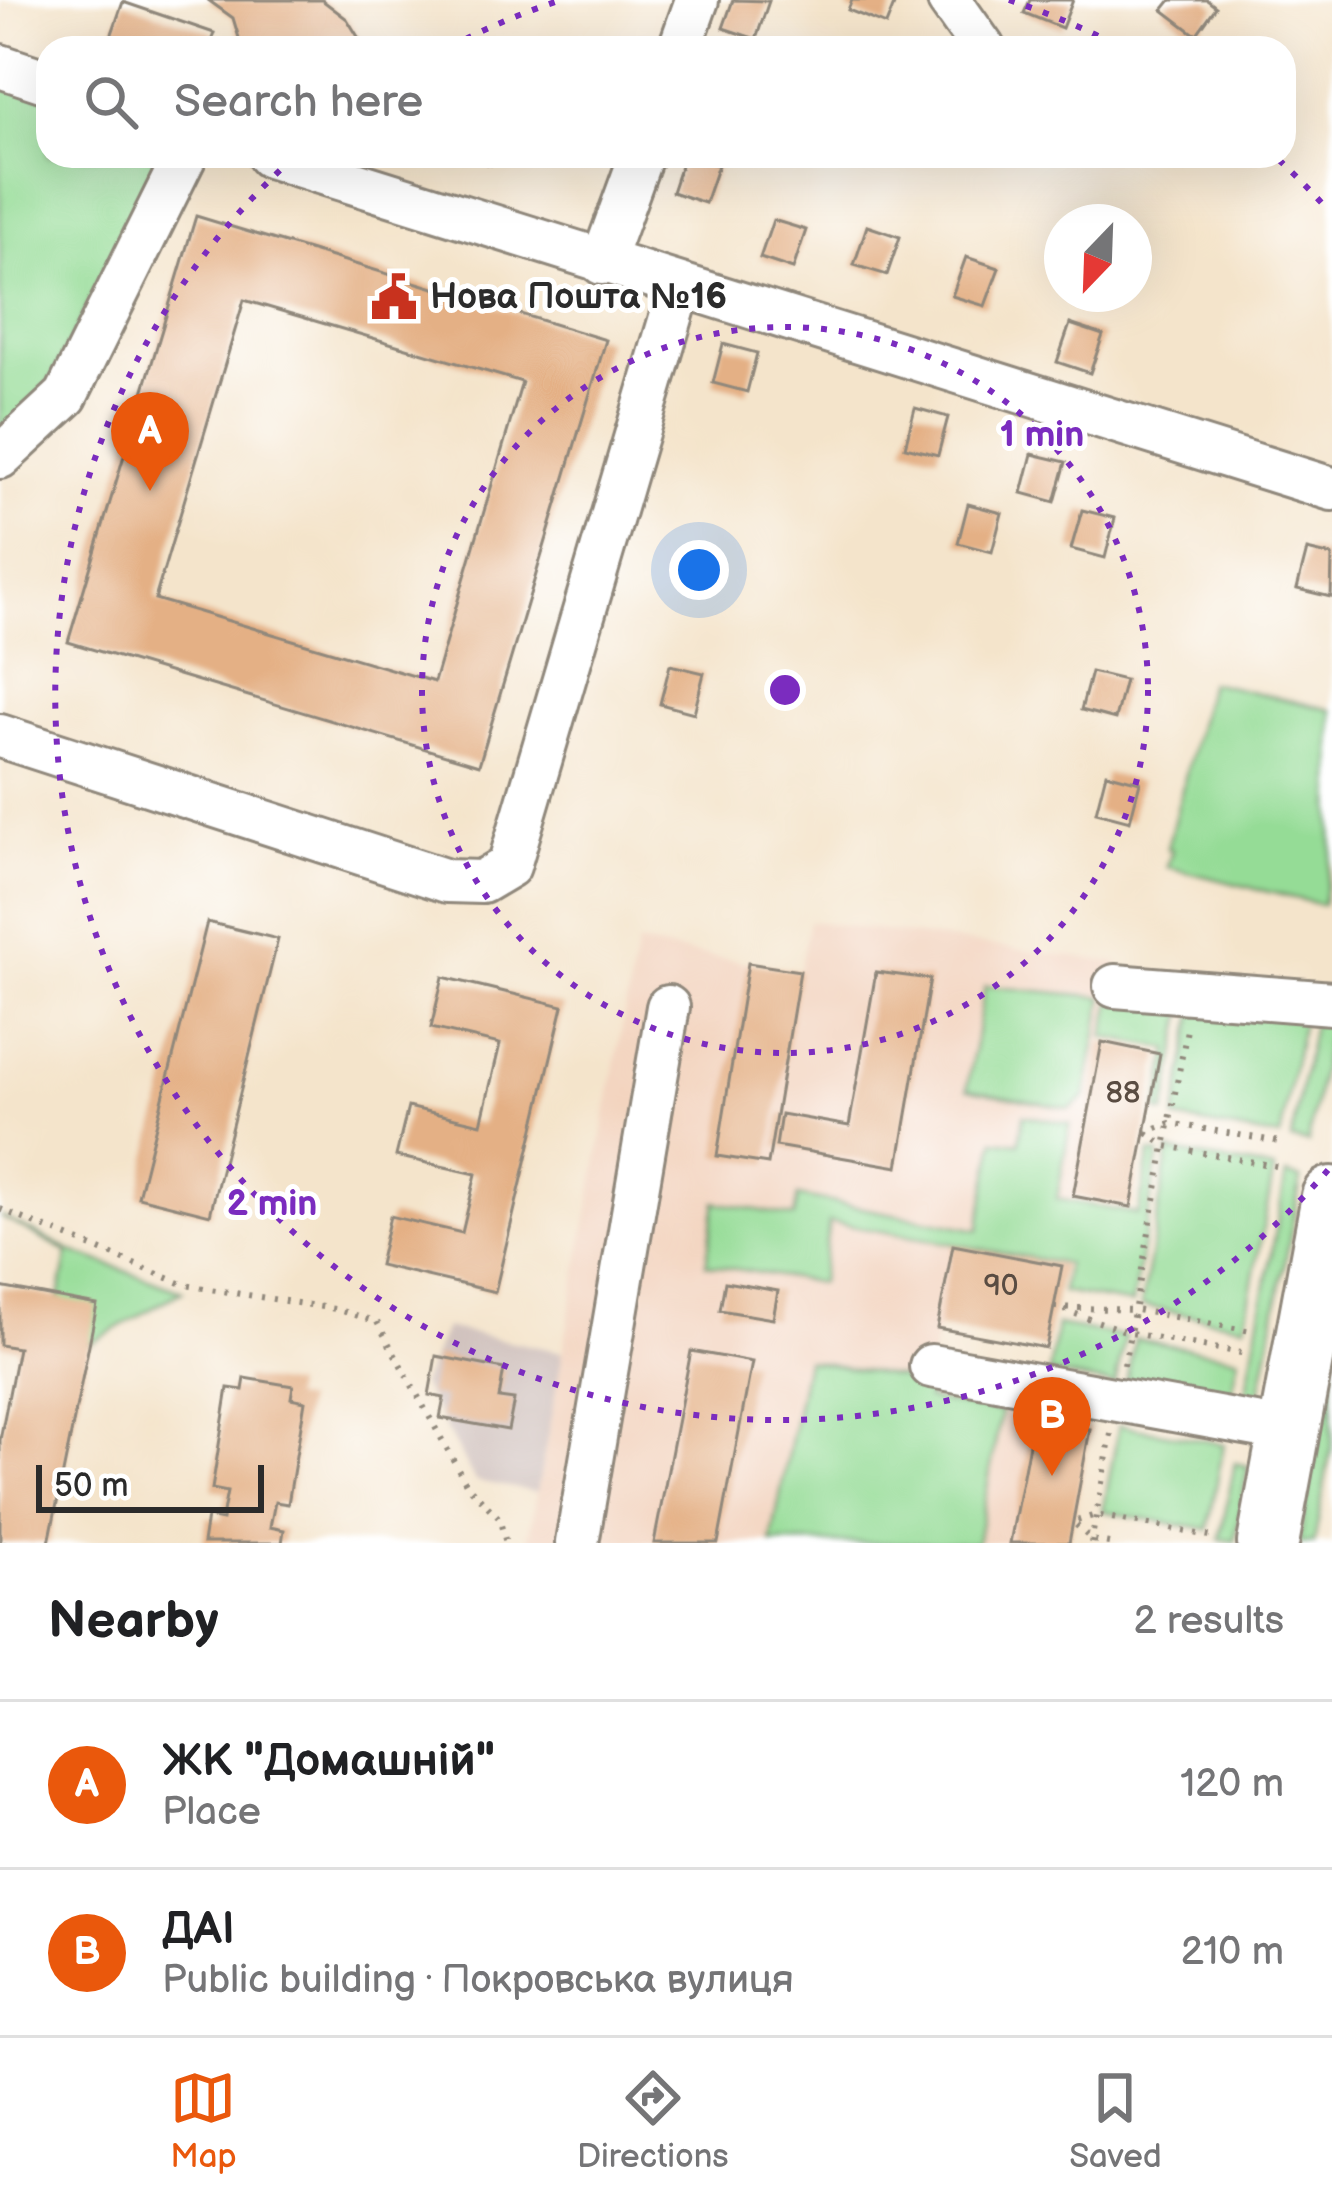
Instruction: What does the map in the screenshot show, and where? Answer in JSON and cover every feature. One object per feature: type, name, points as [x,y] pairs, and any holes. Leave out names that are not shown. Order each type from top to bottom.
[{"type":"highway","points":[[1241,1540],[1289,1431],[1332,1197]]},
{"type":"street","points":[[684,36],[697,0]]},
{"type":"street","points":[[949,0],[974,36]]},
{"type":"street","points":[[0,66],[36,78]]},
{"type":"street","points":[[0,457],[66,396],[179,168]]},
{"type":"street","points":[[306,168],[1332,489]]},
{"type":"street","points":[[602,263],[637,168]]},
{"type":"street","points":[[0,736],[447,881],[482,882],[509,866],[680,287]]},
{"type":"street","points":[[1114,986],[1332,1004]]},
{"type":"street","points":[[577,1543],[668,1007]]},
{"type":"street","points":[[931,1366],[1289,1431]]},
{"type":"path","points":[[1124,1368],[1193,992]]},
{"type":"path","points":[[1281,1167],[1166,1146],[1145,1132],[1170,1123],[1286,1143]]},
{"type":"path","points":[[0,1209],[185,1285],[335,1309],[377,1322],[467,1485],[499,1518],[506,1543]]},
{"type":"path","points":[[1247,1354],[1131,1333],[1054,1307],[1136,1310],[1251,1331]]},
{"type":"path","points":[[1091,1541],[1114,1418]]},
{"type":"path","points":[[1109,1543],[1091,1541],[1073,1522],[1096,1515],[1241,1540]]},
{"type":"shaded area","points":[[809,921],[1119,963],[1102,1042],[1160,1054],[1131,1207],[1073,1196],[1046,1348],[938,1328],[932,1356],[928,1399],[1090,1429],[1069,1543],[528,1543],[637,944],[799,971]]},
{"type":"shaded area","points":[[445,1328],[563,1352],[537,1492],[475,1481],[421,1385]]},
{"type":"green space","points":[[0,81],[36,94],[36,168],[156,168],[48,387],[0,436]]},
{"type":"green space","points":[[1209,682],[1332,710],[1332,851],[1322,905],[1167,867],[1172,850],[1167,849]]},
{"type":"green space","points":[[985,986],[1104,997],[1085,1098],[1070,1109],[967,1089]]},
{"type":"green space","points":[[1113,997],[1186,1003],[1165,1113],[1158,1111],[1169,1049],[1104,1037]]},
{"type":"green space","points":[[1196,1004],[1304,1012],[1280,1138],[1175,1119]]},
{"type":"green space","points":[[1315,1014],[1329,1026],[1308,1143],[1291,1140]]},
{"type":"green space","points":[[1023,1115],[1070,1124],[1057,1199],[1138,1214],[1150,1153],[1159,1155],[1132,1304],[1062,1292],[1066,1264],[829,1222],[820,1283],[706,1264],[716,1202],[794,1217],[798,1196],[979,1230],[995,1140],[1019,1143]]},
{"type":"green space","points":[[1169,1151],[1274,1170],[1245,1325],[1141,1306]]},
{"type":"green space","points":[[1286,1175],[1301,1179],[1259,1398],[1243,1410]]},
{"type":"green space","points":[[0,1216],[75,1253],[182,1291],[79,1350],[9,1543],[68,1253]]},
{"type":"green space","points":[[1057,1325],[1125,1337],[1115,1385],[1049,1373]]},
{"type":"green space","points":[[1135,1339],[1239,1357],[1229,1407],[1125,1387]]},
{"type":"green space","points":[[806,1360],[929,1383],[927,1399],[1001,1412],[977,1543],[771,1543]]},
{"type":"green space","points":[[1332,1361],[1332,1443],[1314,1543],[1299,1543]]},
{"type":"green space","points":[[1119,1425],[1224,1444],[1208,1530],[1103,1511]]},
{"type":"green space","points":[[1235,1463],[1248,1466],[1235,1541],[1220,1539]]},
{"type":"building","points":[[208,0],[322,0],[347,19],[358,36],[238,36],[233,18]]},
{"type":"building","points":[[733,0],[769,1],[757,36],[723,28]]},
{"type":"building","points":[[852,0],[896,0],[886,25],[848,10]]},
{"type":"building","points":[[1030,0],[1073,0],[1062,28],[1024,13]]},
{"type":"building","points":[[1171,0],[1207,0],[1216,7],[1196,35],[1163,10]]},
{"type":"building","points":[[123,2],[214,33],[213,36],[111,36]]},
{"type":"building","points":[[680,168],[717,168],[705,203],[672,192]]},
{"type":"building","points":[[196,216],[606,340],[479,765],[68,642]],"holes":[[[244,300],[522,382],[434,682],[155,599]]]},
{"type":"building","points":[[773,220],[806,230],[793,269],[760,258]]},
{"type":"building","points":[[867,226],[900,237],[887,275],[854,265]]},
{"type":"building","points":[[966,257],[999,268],[985,306],[952,296]]},
{"type":"building","points":[[1070,324],[1103,335],[1090,373],[1057,362]]},
{"type":"building","points":[[723,344],[757,353],[747,392],[713,383]]},
{"type":"building","points":[[915,408],[948,417],[938,455],[905,447]]},
{"type":"building","points":[[1032,454],[1066,462],[1055,502],[1022,493]]},
{"type":"building","points":[[968,504],[1002,513],[992,552],[958,543]]},
{"type":"building","points":[[1082,510],[1115,518],[1105,558],[1071,549]]},
{"type":"building","points":[[1307,550],[1332,556],[1331,597],[1297,589]]},
{"type":"building","points":[[670,665],[704,673],[694,713],[660,704]]},
{"type":"building","points":[[1091,672],[1125,680],[1115,719],[1081,710]]},
{"type":"building","points":[[1106,773],[1140,782],[1130,821],[1096,812]]},
{"type":"building","points":[[207,922],[278,939],[210,1215],[138,1197]]},
{"type":"building","points":[[748,963],[800,971],[768,1164],[717,1156]]},
{"type":"building","points":[[876,972],[930,979],[898,1167],[776,1146],[781,1114],[849,1126]]},
{"type":"building","points":[[443,977],[563,1006],[495,1292],[379,1265],[390,1216],[462,1233],[476,1174],[396,1156],[408,1107],[481,1124],[500,1044],[431,1028]]},
{"type":"building","points":[[1102,1042],[1160,1054],[1131,1207],[1073,1196]]},
{"type":"building","points":[[953,1245],[1062,1266],[1046,1348],[937,1328]]},
{"type":"building","points":[[725,1282],[778,1291],[773,1319],[720,1310]]},
{"type":"building","points":[[0,1287],[97,1305],[49,1543],[0,1543],[0,1440],[18,1348],[0,1345]]},
{"type":"building","points":[[691,1351],[752,1362],[718,1543],[654,1543]]},
{"type":"building","points":[[436,1356],[504,1369],[499,1398],[514,1400],[508,1430],[440,1418],[444,1398],[429,1395]]},
{"type":"building","points":[[245,1378],[293,1386],[291,1398],[305,1401],[288,1504],[275,1502],[270,1527],[284,1530],[282,1543],[203,1543],[207,1517],[222,1520],[227,1492],[212,1489],[228,1388],[243,1390]]},
{"type":"building","points":[[1034,1418],[1090,1429],[1069,1543],[1010,1543]]},
{"type":"place","name":"Нова Пошта №16","points":[[394,297]]},
{"type":"place","name":"ЖК \"Домашній\"","points":[[150,491]]},
{"type":"place","name":"ДАІ","points":[[1052,1476]]}]
